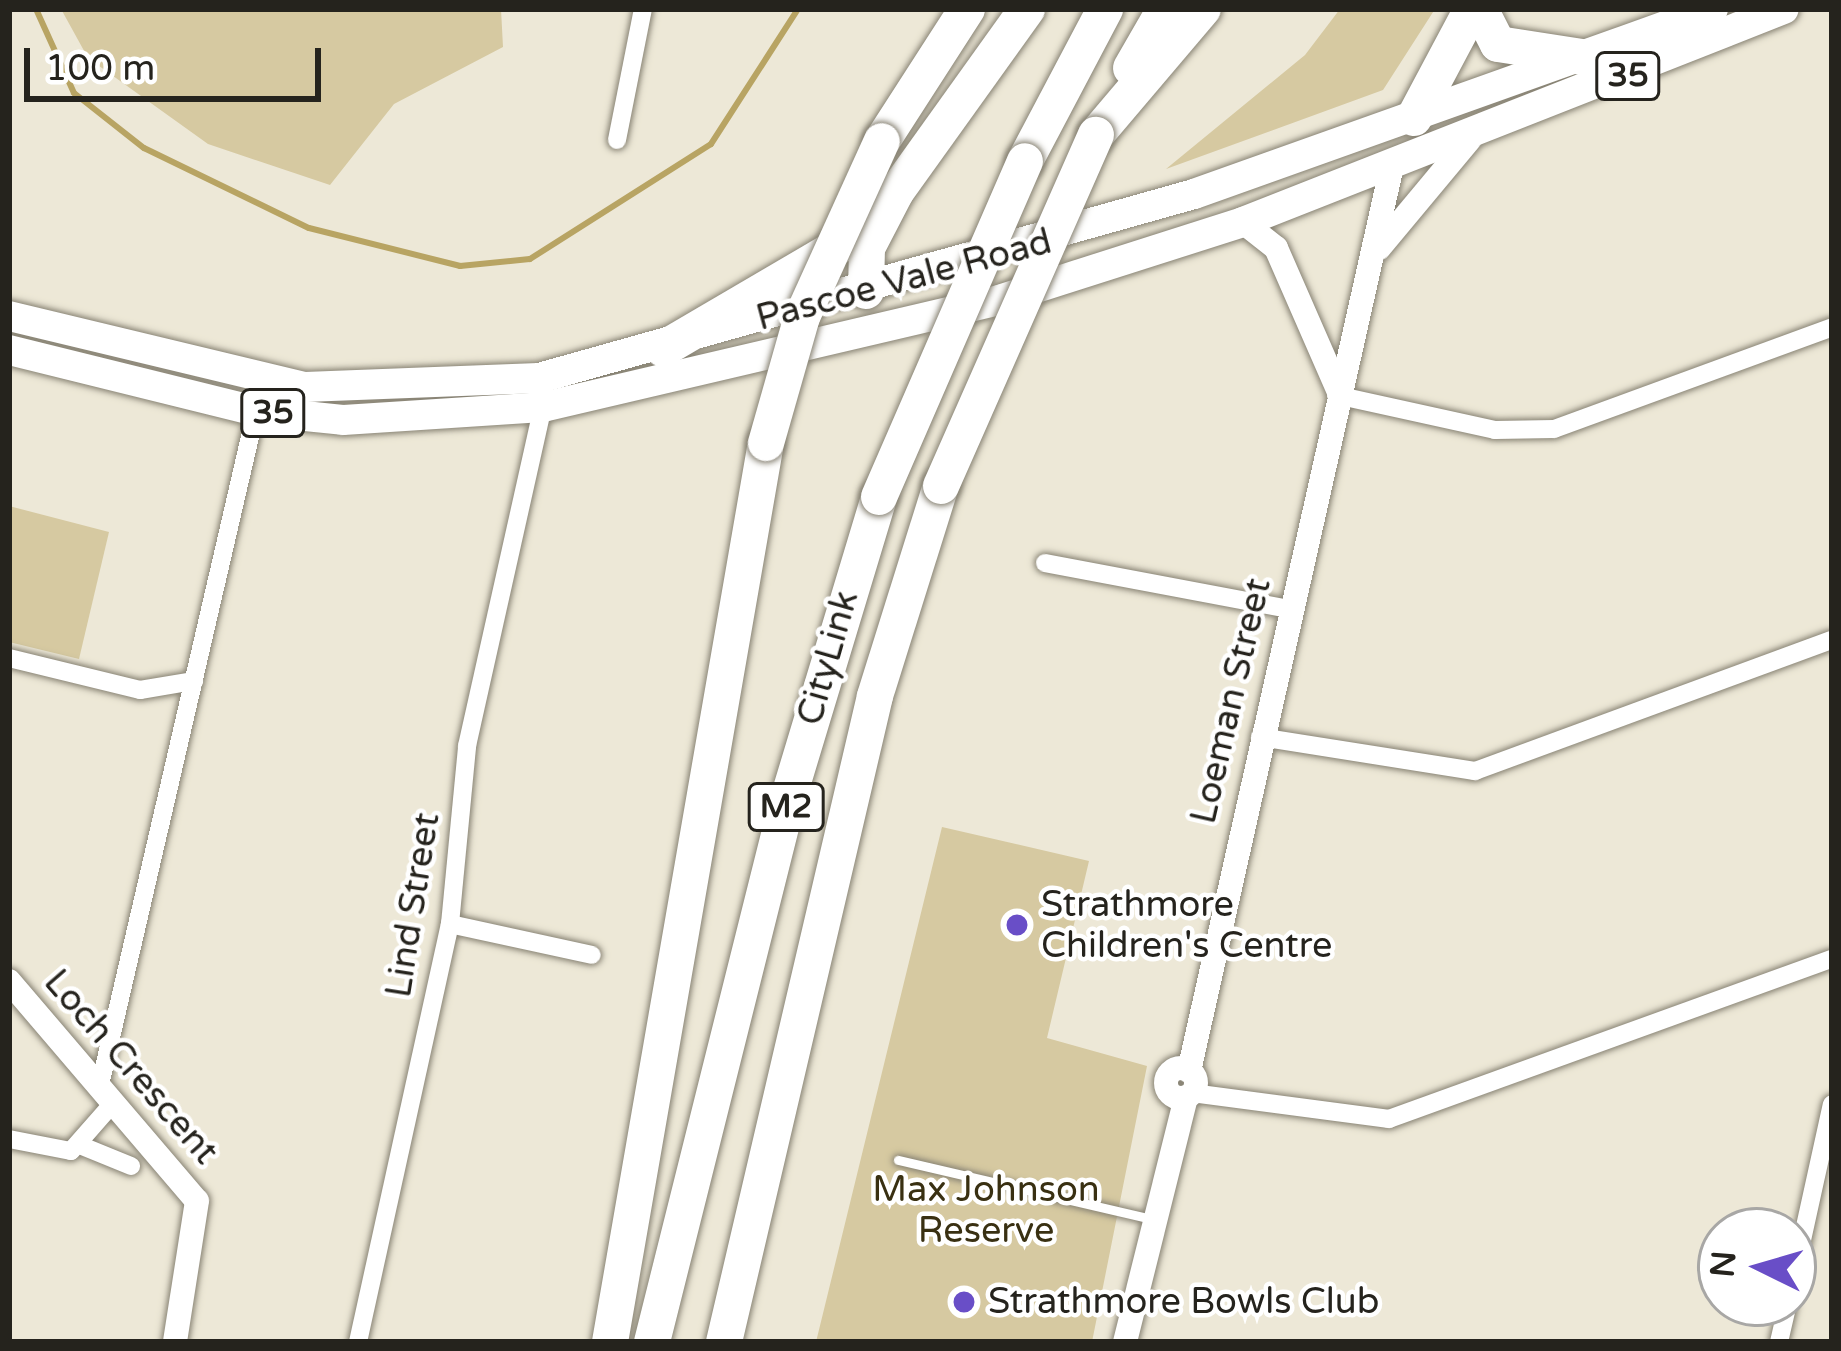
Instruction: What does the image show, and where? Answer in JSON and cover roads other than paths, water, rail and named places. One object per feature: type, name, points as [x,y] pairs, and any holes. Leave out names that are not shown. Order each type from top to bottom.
[{"type":"highway","points":[[610,1342],[766,443],[802,317],[882,141],[967,9]]},
{"type":"highway","points":[[866,291],[867,248],[896,192],[1027,9]]},
{"type":"highway","name":"CityLink","points":[[652,1342],[788,800],[879,497],[1025,161],[1106,9]]},
{"type":"highway","name":"CityLink","points":[[724,1342],[875,696],[941,485],[1096,135],[1165,9]]},
{"type":"highway","points":[[1096,135],[1204,9]]},
{"type":"highway","points":[[1414,118],[1476,9],[1498,44],[1582,57]]},
{"type":"highway","points":[[663,349],[817,267],[896,192]]},
{"type":"main road","name":"Pascoe Vale Road","points":[[9,316],[350,391],[539,378],[663,349],[866,291],[1414,118],[1713,9]]},
{"type":"main road","name":"Pascoe Vale Road","points":[[9,350],[256,411],[399,421],[543,407],[899,325],[1243,223],[1469,140],[1784,9]]},
{"type":"main road","points":[[1390,170],[1414,118]]},
{"type":"main road","points":[[866,291],[899,325]]},
{"type":"street","points":[[617,140],[643,9]]},
{"type":"street","points":[[1371,259],[1469,140]]},
{"type":"street","name":"Loeman Street","points":[[1125,1342],[1390,170]]},
{"type":"street","points":[[1243,223],[1276,248],[1337,393],[1495,430],[1554,429],[1832,327]]},
{"type":"street","name":"Lind Street","points":[[358,1342],[450,924],[467,746],[543,407]]},
{"type":"street","points":[[82,1146],[107,1093],[256,411]]},
{"type":"street","points":[[1046,563],[1289,609]]},
{"type":"street","points":[[1260,737],[1474,771],[1832,640]]},
{"type":"street","points":[[9,658],[140,690],[194,681]]},
{"type":"street","points":[[450,924],[592,955]]},
{"type":"street","points":[[1185,1084],[1351,1120],[1408,1115],[1832,959]]},
{"type":"street","name":"Loch Crescent","points":[[9,981],[196,1201],[175,1342]]},
{"type":"street","points":[[1809,1207],[1832,1104]]},
{"type":"street","points":[[9,1139],[82,1146],[131,1166]]},
{"type":"lane","points":[[898,1160],[1152,1219]]},
{"type":"waterway","points":[[36,9],[74,93],[144,148],[309,228],[460,266],[530,259],[711,144],[798,9]]},
{"type":"place","name":"Strathmore Children's Centre","points":[[1017,925]]},
{"type":"place","name":"Strathmore Bowls Club","points":[[964,1302]]},
{"type":"park label","name":"Max Johnson Reserve","points":[[986,1210]]}]
